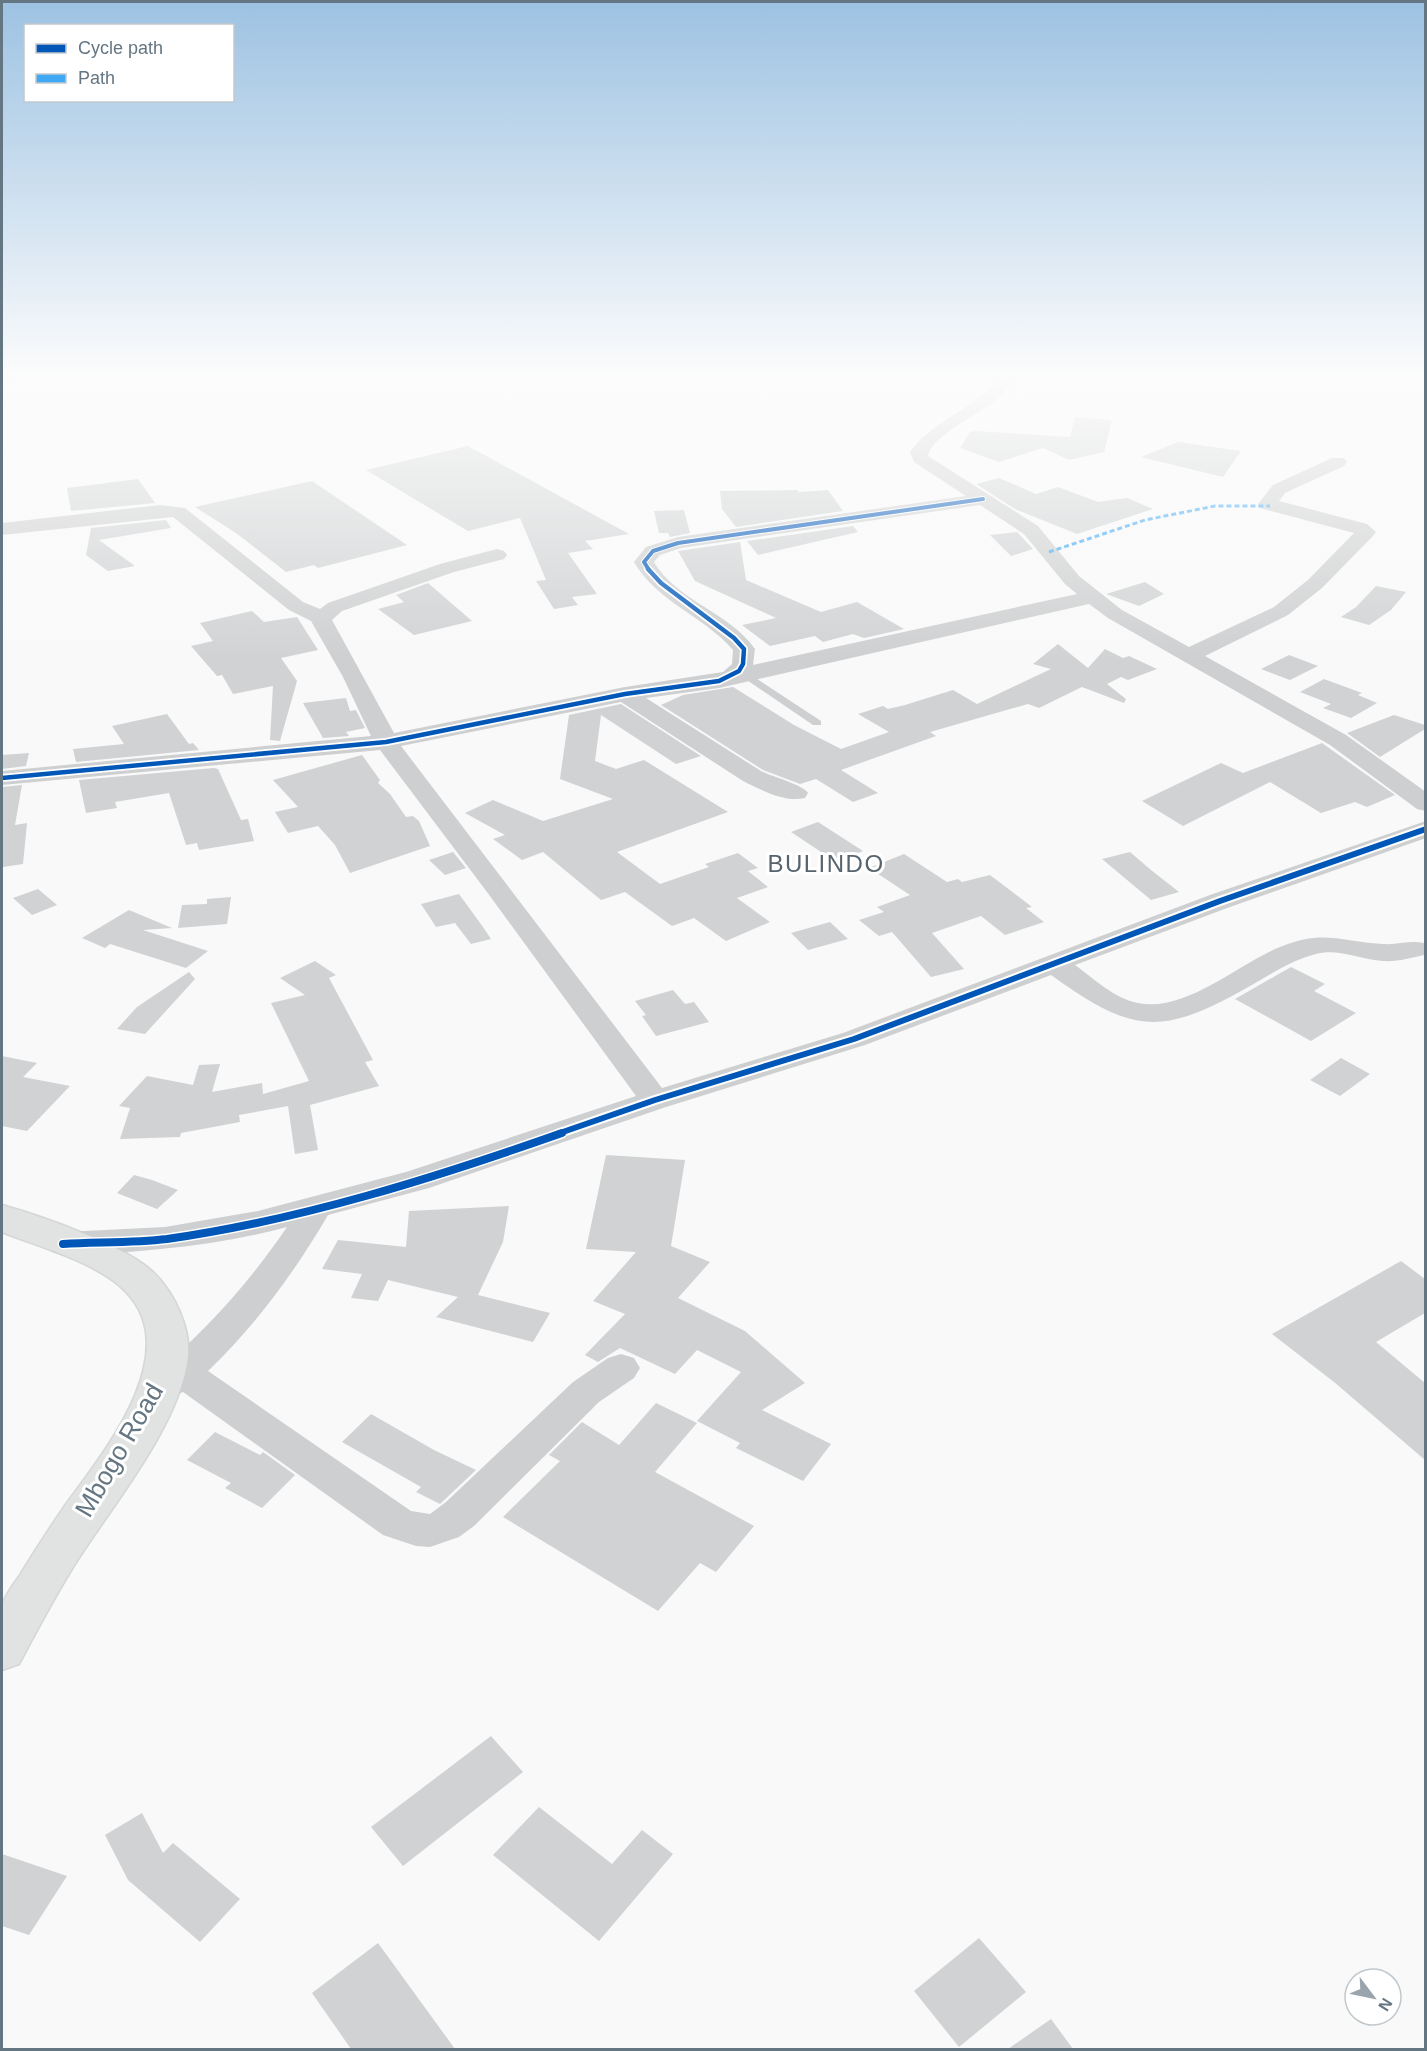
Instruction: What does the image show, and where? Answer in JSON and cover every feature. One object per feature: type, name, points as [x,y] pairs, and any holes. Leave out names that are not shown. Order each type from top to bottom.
[{"type":"main road","name":"Mbogo Road","points":[[2,1218],[113,1263],[140,1281],[158,1307],[165,1329],[170,1381],[58,1553],[2,1649]]},
{"type":"street","points":[[937,471],[1031,530],[1072,580],[1115,614],[1338,740],[1425,804]]},
{"type":"street","points":[[1189,655],[1281,611],[1301,596],[1366,532],[1360,528],[1267,504],[1279,489],[1319,471]]},
{"type":"street","points":[[738,676],[743,664],[744,649],[732,634],[660,582],[646,568],[644,562],[653,551],[678,543],[983,499]]},
{"type":"street","points":[[2,529],[160,511],[178,512],[296,606],[322,618]]},
{"type":"street","points":[[497,555],[447,568],[335,607],[322,618],[321,623],[354,677],[386,742],[498,886],[655,1100]]},
{"type":"street","points":[[2,778],[386,742],[625,694],[738,676],[1091,597]]},
{"type":"street","points":[[625,694],[752,776],[769,785],[796,793]]},
{"type":"street","points":[[63,1244],[165,1239],[315,1209],[517,1148],[655,1100],[854,1039],[1053,963],[1425,829]]},
{"type":"street","points":[[1053,963],[1113,1003],[1134,1012],[1153,1015],[1194,1004],[1271,960],[1309,946],[1334,943],[1391,953],[1414,949]]},
{"type":"street","points":[[315,1209],[296,1242],[256,1299],[230,1328],[170,1381],[398,1523],[414,1529],[431,1531],[446,1526],[586,1392],[621,1368]]},
{"type":"lane","points":[[738,676],[818,723]]},
{"type":"building","points":[[367,471],[513,471],[629,534],[585,541],[593,549],[568,553],[597,594],[572,597],[578,605],[554,609],[536,581],[546,580],[520,518],[468,531]]},
{"type":"building","points":[[1197,471],[1227,471],[1223,477]]},
{"type":"building","points":[[999,478],[1036,494],[1058,487],[1098,502],[1127,498],[1153,509],[1077,534],[1015,509],[976,484]]},
{"type":"building","points":[[138,479],[155,503],[71,511],[67,488]]},
{"type":"building","points":[[312,481],[407,545],[318,568],[314,565],[286,572],[236,533],[195,507]]},
{"type":"building","points":[[797,490],[799,492],[828,490],[843,511],[736,527],[722,509],[720,491]]},
{"type":"building","points":[[684,510],[690,533],[670,537],[668,533],[659,533],[654,511]]},
{"type":"building","points":[[166,520],[171,528],[99,540],[135,566],[108,571],[86,555],[91,528]]},
{"type":"building","points":[[853,526],[858,532],[758,555],[747,541]]},
{"type":"building","points":[[1017,532],[1033,549],[1011,556],[990,535]]},
{"type":"building","points":[[740,542],[746,580],[821,612],[857,602],[904,629],[864,638],[853,634],[823,642],[815,636],[770,646],[742,625],[776,618],[695,581],[678,551]]},
{"type":"building","points":[[1145,582],[1164,594],[1139,606],[1106,594]]},
{"type":"building","points":[[428,583],[472,621],[414,635],[378,609],[404,602],[396,595]]},
{"type":"building","points":[[1376,586],[1406,592],[1391,610],[1369,625],[1341,617],[1356,607]]},
{"type":"building","points":[[252,611],[264,622],[297,617],[318,650],[281,658],[297,681],[280,741],[270,740],[273,686],[233,694],[222,675],[217,676],[191,646],[213,641],[200,623]]},
{"type":"building","points":[[1058,644],[1088,668],[1105,649],[1123,658],[1129,656],[1157,669],[1128,680],[1121,677],[1107,684],[1126,699],[1124,703],[1082,687],[1039,708],[1028,704],[930,732],[936,736],[841,770],[878,793],[853,802],[816,779],[800,784],[763,770],[661,705],[683,695],[733,687],[794,725],[841,749],[889,732],[858,714],[883,706],[888,709],[905,705],[953,690],[977,704],[1051,669],[1033,664]]},
{"type":"building","points":[[1289,655],[1318,666],[1290,680],[1261,669]]},
{"type":"building","points":[[1324,679],[1362,693],[1358,695],[1377,703],[1351,718],[1323,708],[1331,704],[1300,692]]},
{"type":"building","points":[[346,698],[350,711],[356,710],[365,728],[346,732],[349,736],[323,738],[303,703]]},
{"type":"building","points":[[621,704],[701,756],[676,764],[601,715],[595,761],[616,769],[644,760],[728,812],[617,852],[660,884],[709,867],[705,864],[738,853],[758,868],[748,871],[768,887],[737,898],[770,922],[726,941],[694,918],[672,926],[625,892],[601,900],[543,852],[522,860],[493,839],[505,835],[465,813],[493,800],[543,821],[613,799],[560,779],[569,715]]},
{"type":"building","points":[[167,714],[189,744],[193,743],[199,750],[76,762],[73,749],[124,744],[112,726]]},
{"type":"building","points":[[1394,715],[1425,725],[1425,729],[1380,757],[1347,733]]},
{"type":"building","points":[[1322,743],[1395,795],[1367,807],[1355,802],[1321,813],[1270,782],[1183,826],[1142,801],[1221,763],[1243,773]]},
{"type":"building","points":[[29,753],[26,766],[2,769],[2,755]]},
{"type":"building","points":[[362,755],[380,780],[378,783],[390,794],[406,817],[413,816],[419,821],[430,846],[350,873],[335,845],[318,826],[288,833],[275,812],[298,807],[273,780]]},
{"type":"building","points":[[218,769],[241,820],[248,819],[254,841],[199,850],[197,843],[186,845],[169,793],[115,802],[117,808],[86,813],[79,780]]},
{"type":"building","points":[[22,785],[15,825],[27,823],[23,864],[3,867],[2,787]]},
{"type":"building","points":[[818,822],[863,851],[836,862],[791,832]]},
{"type":"building","points":[[453,852],[466,868],[445,875],[429,860]]},
{"type":"building","points":[[1130,852],[1179,892],[1151,900],[1102,859]]},
{"type":"building","points":[[904,854],[947,882],[958,879],[962,882],[990,875],[1032,907],[1026,908],[1044,922],[1005,935],[981,916],[932,933],[964,969],[931,977],[892,932],[879,936],[859,920],[884,912],[877,907],[910,895],[869,868]]},
{"type":"building","points":[[38,889],[57,905],[32,915],[13,898]]},
{"type":"building","points":[[459,894],[491,939],[471,944],[455,923],[436,927],[421,904]]},
{"type":"building","points":[[231,897],[227,924],[178,928],[182,905],[207,904],[207,899]]},
{"type":"building","points":[[129,910],[172,928],[143,930],[208,951],[186,968],[110,944],[105,948],[82,938]]},
{"type":"building","points":[[830,922],[848,939],[808,950],[791,933]]},
{"type":"building","points":[[315,961],[336,975],[329,978],[373,1060],[365,1062],[379,1086],[310,1105],[318,1150],[295,1154],[288,1106],[239,1115],[240,1122],[181,1133],[180,1137],[120,1139],[130,1108],[119,1106],[147,1076],[193,1085],[199,1065],[220,1064],[212,1092],[262,1083],[263,1094],[309,1081],[271,1003],[305,995],[280,978]]},
{"type":"building","points":[[1291,967],[1325,984],[1314,991],[1356,1013],[1311,1041],[1235,999]]},
{"type":"building","points":[[189,972],[195,979],[145,1034],[117,1029],[137,1007]]},
{"type":"building","points":[[673,990],[685,1004],[694,1002],[709,1022],[656,1036],[642,1016],[646,1015],[635,1001]]},
{"type":"building","points":[[2,1056],[37,1063],[23,1077],[70,1086],[27,1131],[2,1126]]},
{"type":"building","points":[[1341,1058],[1370,1074],[1340,1096],[1310,1080]]},
{"type":"building","points":[[606,1155],[685,1160],[671,1246],[710,1262],[678,1298],[745,1331],[805,1383],[762,1410],[831,1444],[803,1481],[736,1448],[740,1443],[697,1421],[741,1372],[697,1350],[675,1374],[620,1348],[598,1362],[585,1355],[625,1314],[593,1301],[636,1252],[586,1249]]},
{"type":"building","points":[[134,1175],[178,1190],[157,1209],[117,1193]]},
{"type":"building","points":[[509,1206],[503,1242],[478,1295],[550,1313],[533,1342],[436,1317],[458,1297],[388,1280],[378,1301],[351,1298],[362,1274],[322,1269],[338,1240],[406,1247],[409,1211]]},
{"type":"building","points":[[1401,1261],[1425,1279],[1425,1313],[1376,1342],[1425,1383],[1425,1460],[1334,1382],[1272,1334]]},
{"type":"building","points":[[656,1403],[697,1423],[655,1472],[754,1526],[716,1572],[700,1563],[658,1611],[503,1517],[560,1461],[549,1455],[582,1422],[619,1445]]},
{"type":"building","points":[[371,1414],[434,1450],[476,1470],[440,1504],[416,1492],[421,1487],[342,1442]]},
{"type":"building","points":[[215,1432],[260,1455],[263,1452],[295,1475],[262,1508],[225,1488],[231,1483],[187,1460]]},
{"type":"building","points":[[491,1736],[523,1772],[403,1866],[371,1827]]},
{"type":"building","points":[[539,1807],[612,1864],[642,1830],[673,1854],[599,1941],[493,1855]]},
{"type":"building","points":[[142,1813],[163,1853],[173,1843],[240,1899],[200,1942],[128,1880],[105,1835]]},
{"type":"building","points":[[2,1854],[67,1876],[29,1935],[2,1926]]},
{"type":"building","points":[[979,1938],[1026,1992],[959,2047],[914,1991]]},
{"type":"building","points":[[378,1943],[455,2049],[351,2049],[312,1993]]},
{"type":"building","points":[[1051,2019],[1073,2049],[1008,2049]]},
{"type":"marked path","points":[[1049,552],[1145,520],[1215,506],[1270,506]]},
{"type":"cycle path","points":[[2,778],[386,742],[625,694],[719,681],[739,671],[743,664],[744,649],[721,627],[674,594],[650,573],[644,562],[653,551],[678,543],[983,499]]},
{"type":"cycle path","points":[[63,1244],[165,1239],[258,1223],[417,1180],[655,1100],[854,1039],[1220,901],[1426,829]]},
{"type":"district","name":"BULINDO","points":[[826,863]]}]
